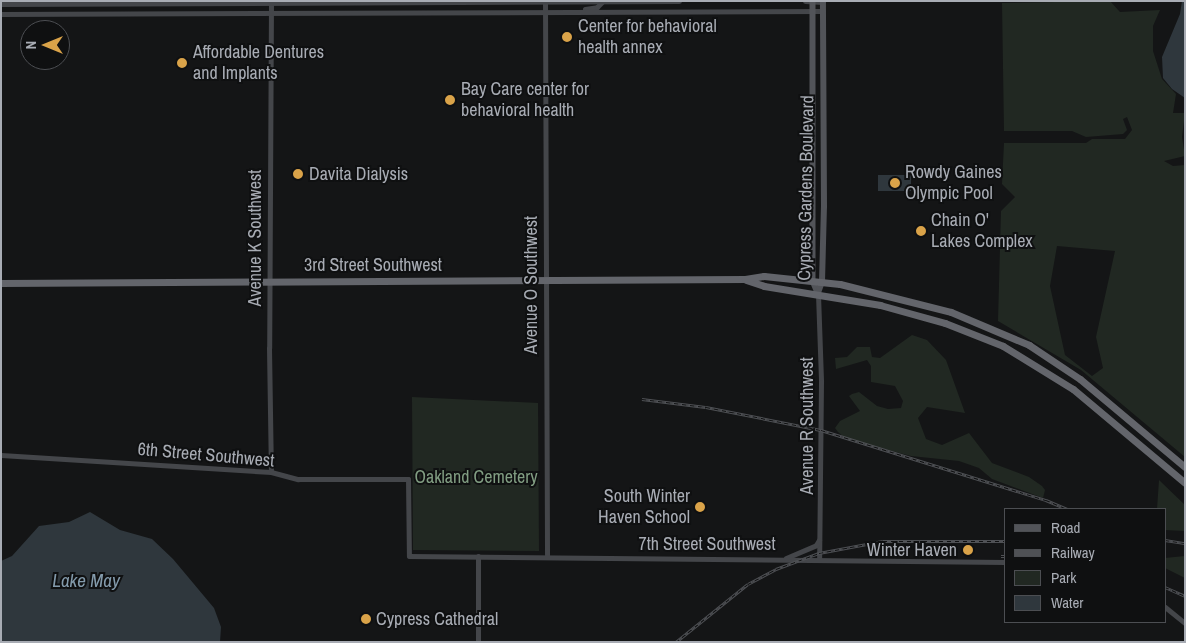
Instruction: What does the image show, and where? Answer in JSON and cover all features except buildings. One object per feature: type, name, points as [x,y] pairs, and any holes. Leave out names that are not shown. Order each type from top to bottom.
[{"type":"highway","name":"3rd Street Southwest","points":[[1,283],[745,279],[764,276],[862,288],[928,305],[1016,338],[1080,379],[1185,467]]},
{"type":"highway","name":"3rd Street Southwest","points":[[745,279],[764,286],[818,293],[923,316],[984,337],[1016,352],[1073,389],[1185,483]]},
{"type":"main road","name":"Cypress Gardens Boulevard","points":[[814,2],[813,281],[818,293]]},
{"type":"main road","name":"Cypress Gardens Boulevard","points":[[818,293],[822,282],[823,2]]},
{"type":"street","points":[[1,4],[679,1]]},
{"type":"street","points":[[805,1],[823,2]]},
{"type":"street","name":"Avenue K Southwest","points":[[271,2],[269,12],[271,472]]},
{"type":"street","name":"Avenue O Southwest","points":[[545,2],[544,279],[547,557]]},
{"type":"street","points":[[577,12],[597,7],[602,2]]},
{"type":"street","points":[[1,14],[823,11]]},
{"type":"street","name":"Avenue R Southwest","points":[[818,293],[822,382],[819,560]]},
{"type":"street","name":"6th Street Southwest","points":[[1,455],[271,472],[298,479],[408,479],[409,556]]},
{"type":"street","points":[[784,559],[816,545],[819,540]]},
{"type":"street","name":"7th Street Southwest","points":[[409,556],[1004,562]]},
{"type":"street","points":[[478,556],[478,642]]},
{"type":"street","points":[[1166,608],[1185,623]]},
{"type":"green space","points":[[1110,1],[1120,12],[1160,10],[1153,26],[1153,51],[1162,79],[1176,94],[1173,113],[1185,113],[1182,137],[1185,156],[1164,161],[1173,166],[1185,165],[1185,457],[1081,370],[998,321],[1001,211],[1015,197],[1002,184],[1004,143],[1086,143],[1092,139],[1125,139],[1132,130],[1127,117],[1123,119],[1127,130],[1123,134],[1086,137],[1072,131],[1004,131],[1002,3]],"holes":[[[1057,246],[1115,251],[1096,337],[1103,368],[1092,376],[1065,355],[1050,286]]]},
{"type":"green space","points":[[912,335],[927,340],[946,360],[965,413],[927,407],[918,418],[926,439],[942,445],[969,433],[992,463],[1029,477],[1042,486],[1045,490],[1043,498],[992,479],[979,468],[959,461],[911,456],[846,439],[838,432],[835,428],[840,421],[860,411],[849,396],[852,394],[859,392],[877,406],[888,409],[901,408],[903,401],[895,386],[871,382],[871,366],[867,360],[836,369],[835,358],[847,357],[857,347],[870,347],[872,357],[880,358]]},
{"type":"green space","name":"Oakland Cemetery","points":[[412,397],[538,403],[539,551],[413,550]]},
{"type":"green space","points":[[1159,480],[1185,505],[1185,531],[1166,530],[1166,508],[1157,508]]},
{"type":"green space","points":[[1185,556],[1185,578],[1166,568],[1166,558]]},
{"type":"water","points":[[1182,1],[1185,1],[1185,98],[1172,89],[1163,78],[1162,57],[1180,14]]},
{"type":"water","name":"Rowdy Gaines Olympic Pool","points":[[878,175],[911,175],[911,191],[878,191]]},
{"type":"water","name":"Lake May","points":[[90,512],[120,530],[152,539],[173,559],[214,608],[221,627],[220,642],[1,642],[1,561],[12,556],[39,526],[69,522]]},
{"type":"railway","points":[[642,399],[706,407],[821,430],[1046,500],[1065,508]]},
{"type":"railway","points":[[1166,540],[1185,543]]},
{"type":"railway","points":[[676,642],[748,584],[776,569],[819,553],[883,541],[1004,541]]},
{"type":"railway","points":[[1166,587],[1185,596]]},
{"type":"place","name":"Center for behavioral health annex","points":[[567,37]]},
{"type":"place","name":"Affordable Dentures and Implants","points":[[182,63]]},
{"type":"place","name":"Bay Care center for behavioral health","points":[[450,100]]},
{"type":"place","name":"Davita Dialysis","points":[[298,174]]},
{"type":"place","name":"Rowdy Gaines Olympic Pool","points":[[895,183]]},
{"type":"place","name":"Chain O' Lakes Complex","points":[[921,231]]},
{"type":"place","name":"South Winter Haven School","points":[[700,507]]},
{"type":"place","name":"Winter Haven","points":[[968,550]]},
{"type":"place","name":"Cypress Cathedral","points":[[366,619]]}]
